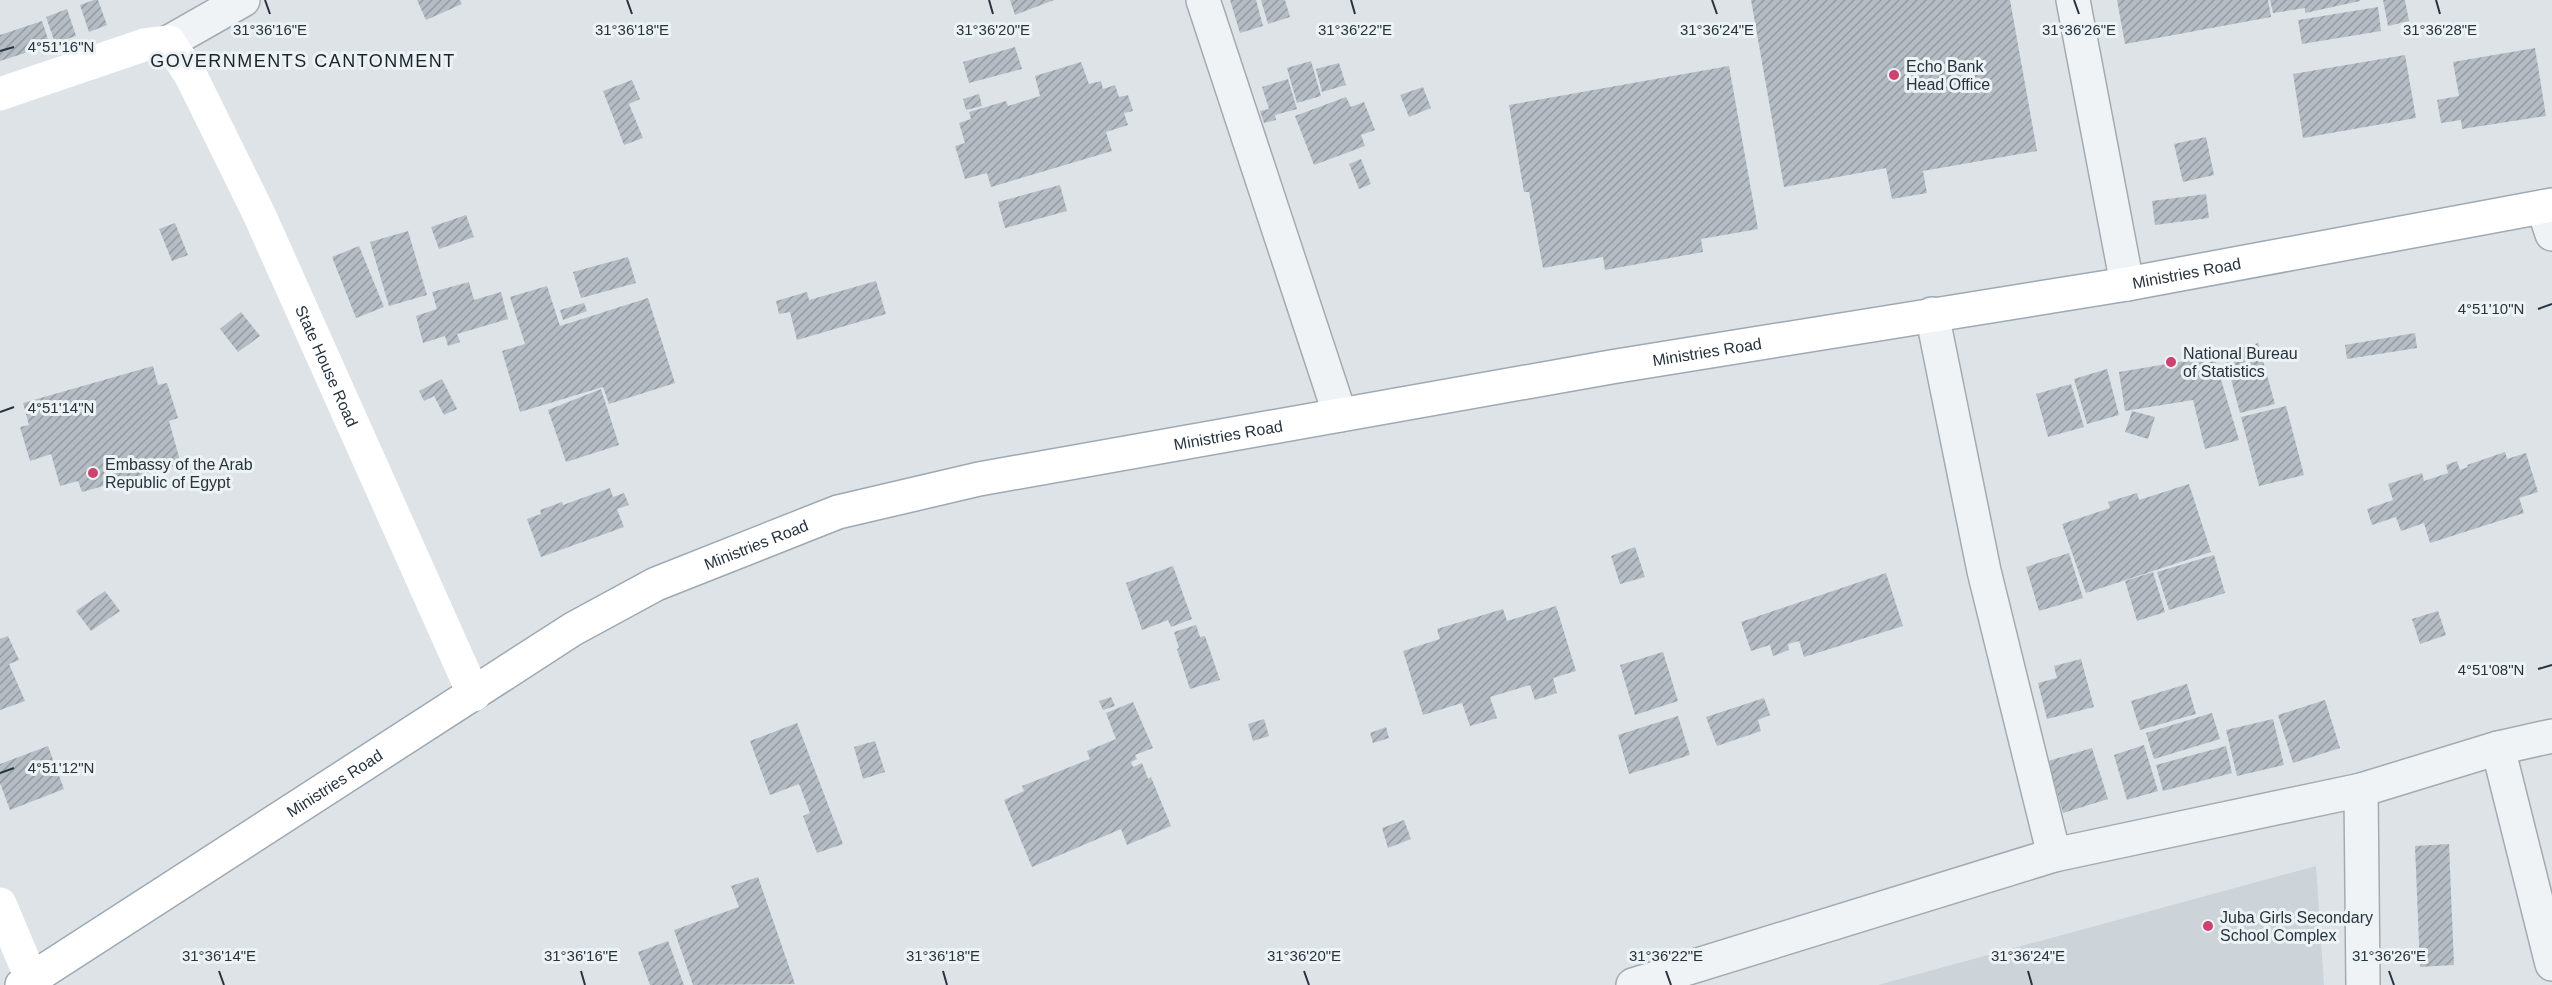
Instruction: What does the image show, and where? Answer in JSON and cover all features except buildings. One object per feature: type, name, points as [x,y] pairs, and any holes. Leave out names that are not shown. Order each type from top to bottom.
[{"type":"main road","points":[[0,94],[144,45],[169,42]]},
{"type":"main road","name":"State House Road","points":[[169,42],[191,76],[259,214],[474,695]]},
{"type":"main road","name":"Ministries Road","points":[[26,981],[474,695],[573,629],[656,585],[838,512],[979,479],[1340,415],[1932,314],[2549,215]]},
{"type":"main road","points":[[0,904],[26,981]]},
{"type":"street","points":[[169,42],[243,0]]},
{"type":"street","points":[[1203,0],[1340,415]]},
{"type":"street","points":[[2073,0],[2127,284]]},
{"type":"street","points":[[1932,314],[1984,572],[2054,855]]},
{"type":"street","points":[[1633,985],[2054,855],[2361,790],[2499,748],[2552,736]]},
{"type":"street","points":[[2499,748],[2552,964]]},
{"type":"street","points":[[2361,790],[2363,985]]},
{"type":"shaded area","name":"Juba Girls Secondary School Complex","points":[[2316,866],[2324,985],[1878,985]]},
{"type":"place","name":"Echo Bank Head Office","points":[[1894,75]]},
{"type":"place","name":"National Bureau of Statistics","points":[[2171,362]]},
{"type":"place","name":"Embassy of the Arab Republic of Egypt","points":[[93,473]]},
{"type":"place","name":"Juba Girls Secondary School Complex","points":[[2208,926]]},
{"type":"district","name":"GOVERNMENTS CANTONMENT","points":[[303,61]]}]
